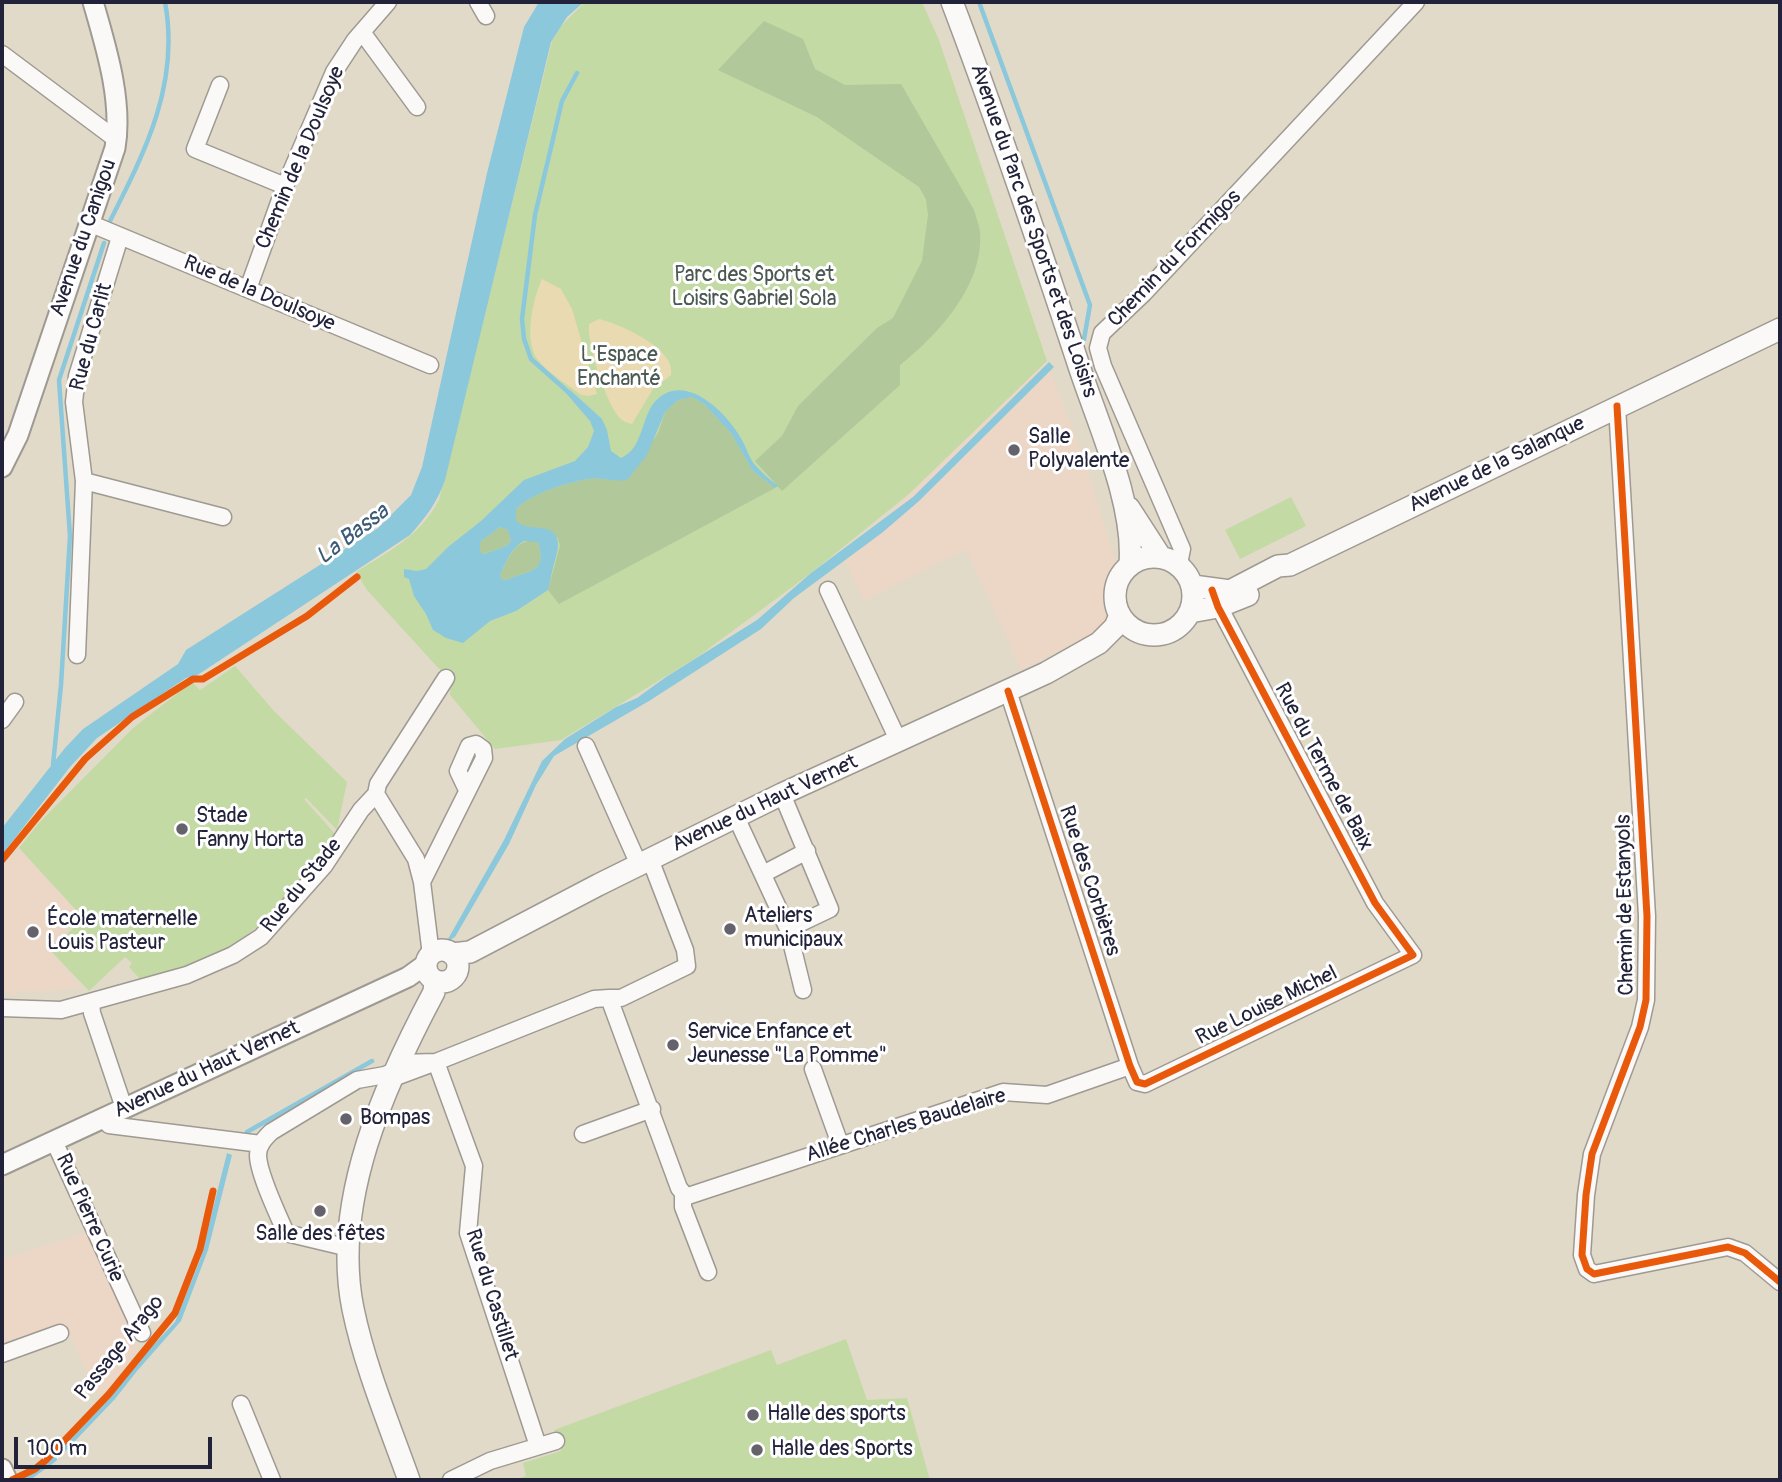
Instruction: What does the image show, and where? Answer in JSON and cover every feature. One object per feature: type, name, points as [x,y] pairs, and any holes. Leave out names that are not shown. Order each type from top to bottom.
[{"type":"main road","name":"Avenue du Parc des Sports et des Loisirs","points":[[952,2],[1038,238],[1125,501],[1132,546],[1130,564]]},
{"type":"main road","name":"Avenue de la Salanque","points":[[1208,595],[1261,588],[1282,575],[1290,565],[1780,329]]},
{"type":"main road","name":"Avenue du Parc des Sports et des Loisirs","points":[[1125,501],[1170,560]]},
{"type":"main road","points":[[1139,559],[1170,560],[1208,595],[1194,600],[1184,622],[1174,630],[1151,635],[1139,632],[1128,625],[1120,615],[1115,601],[1116,585],[1130,564],[1139,559]]},
{"type":"main road","name":"Avenue du Haut Vernet","points":[[436,963],[480,951],[488,941],[782,794],[1046,673],[1099,643],[1115,627],[1120,615]]},
{"type":"main road","name":"Avenue du Haut Vernet","points":[[1046,673],[1102,656],[1139,632]]},
{"type":"main road","points":[[409,1480],[370,1371],[353,1308],[349,1248],[354,1192],[384,1094],[397,1070],[410,1055],[436,963]]},
{"type":"street","name":"Chemin de la Doulsoye","points":[[248,289],[285,186],[334,72],[362,32],[388,2]]},
{"type":"street","name":"Chemin du Formigos","points":[[1170,560],[1182,550],[1103,366],[1098,348],[1102,333],[1154,283],[1416,2]]},
{"type":"street","name":"Avenue du Canigou","points":[[2,467],[18,435],[117,140],[117,110],[97,4]]},
{"type":"street","points":[[362,32],[417,107]]},
{"type":"street","points":[[2,54],[117,140]]},
{"type":"street","points":[[220,85],[195,149],[285,186]]},
{"type":"street","name":"Rue de la Doulsoye","points":[[89,223],[430,365]]},
{"type":"street","name":"Rue du Carlit","points":[[77,655],[83,481],[74,402],[77,376],[120,237]]},
{"type":"street","name":"Chemin de Estanyols","points":[[1617,406],[1642,813],[1647,916],[1646,1000],[1640,1027],[1592,1154],[1586,1195],[1583,1255],[1587,1269],[1594,1274],[1728,1247],[1745,1253],[1780,1282]]},
{"type":"street","points":[[83,481],[223,517]]},
{"type":"street","points":[[828,590],[899,742]]},
{"type":"street","name":"Rue du Terme de Baix","points":[[1208,595],[1375,903],[1413,955]]},
{"type":"street","name":"Rue du Stade","points":[[2,1008],[61,1010],[91,1002],[187,975],[233,955],[261,937],[324,866],[361,810],[376,794],[379,784],[446,678]]},
{"type":"street","name":"Rue des Corbières","points":[[1008,691],[1137,1082]]},
{"type":"street","points":[[2,720],[15,702]]},
{"type":"street","points":[[349,1248],[286,1233],[261,1171],[258,1155],[261,1144],[271,1132],[357,1080],[436,1062],[594,999],[621,998],[687,967],[685,950],[586,746]]},
{"type":"street","points":[[422,882],[467,790]]},
{"type":"street","points":[[376,794],[416,859],[436,963]]},
{"type":"street","points":[[782,794],[830,909],[788,929]]},
{"type":"street","points":[[736,817],[788,929],[803,990]]},
{"type":"street","points":[[763,874],[807,851]]},
{"type":"street","name":"Rue Louise Michel","points":[[1137,1082],[1146,1084],[1413,955]]},
{"type":"street","name":"Avenue du Haut Vernet","points":[[2,1166],[436,963]]},
{"type":"street","points":[[609,998],[683,1193],[683,1207],[708,1272]]},
{"type":"street","points":[[91,1002],[92,1013],[124,1108]]},
{"type":"street","name":"Rue du Castillet","points":[[436,1062],[474,1166],[468,1233],[538,1447]]},
{"type":"street","name":"Allée Charles Baudelaire","points":[[683,1193],[688,1196],[1003,1092],[1047,1095],[1130,1066]]},
{"type":"street","points":[[813,1069],[840,1144]]},
{"type":"street","points":[[583,1134],[652,1109]]},
{"type":"street","points":[[104,1118],[109,1125],[261,1144]]},
{"type":"street","name":"Rue Pierre Curie","points":[[54,1141],[142,1333]]},
{"type":"street","points":[[2,1354],[60,1333]]},
{"type":"street","points":[[241,1404],[272,1480]]},
{"type":"street","points":[[451,1480],[491,1461],[556,1441]]},
{"type":"street","points":[[2,1469],[7,1480]]},
{"type":"shaded area","points":[[1047,361],[1084,459],[1118,568],[1104,628],[1021,670],[966,549],[864,601],[845,561],[909,494]]},
{"type":"shaded area","name":"École maternelle Louis Pasteur","points":[[19,849],[81,916],[47,948],[81,987],[52,991],[19,991],[12,996],[2,986],[2,867]]},
{"type":"shaded area","points":[[91,1231],[138,1350],[101,1398],[66,1325],[2,1346],[2,1260]]},
{"type":"green space","name":"Parc des Sports et Loisirs Gabriel Sola","points":[[585,2],[922,2],[939,40],[1047,361],[909,494],[811,573],[696,658],[561,740],[495,749],[450,695],[451,682],[367,590],[356,572],[392,550],[413,533],[439,500],[552,41],[561,26]]},
{"type":"green space","points":[[764,21],[803,39],[815,69],[845,85],[901,84],[974,210],[980,232],[975,271],[966,289],[943,324],[900,365],[900,385],[782,491],[755,461],[782,436],[798,406],[877,328],[893,318],[922,261],[928,215],[926,199],[919,187],[817,117],[718,70]]},
{"type":"green space","points":[[692,397],[704,404],[731,433],[753,471],[775,488],[559,604],[548,590],[560,546],[558,538],[518,524],[516,509],[540,494],[570,483],[593,479],[627,479],[658,433],[665,412],[678,400]]},
{"type":"green space","points":[[1291,497],[1306,526],[1240,559],[1225,530]]},
{"type":"green space","points":[[500,527],[508,530],[511,541],[506,546],[483,554],[480,552],[480,542]]},
{"type":"green space","points":[[534,540],[538,542],[540,549],[540,561],[536,568],[502,580],[500,575],[512,552],[521,544]]},
{"type":"green space","name":"Stade Fanny Horta","points":[[235,666],[274,711],[347,782],[337,830],[304,799],[336,835],[276,909],[240,940],[220,953],[199,964],[141,980],[129,967],[132,963],[125,957],[89,991],[50,950],[86,916],[79,908],[76,910],[19,848],[39,823],[133,728],[192,682],[200,690]]},
{"type":"green space","name":"Halle des sports","points":[[846,1339],[867,1400],[907,1398],[930,1480],[513,1480],[526,1476],[523,1463],[561,1451],[554,1430],[771,1350],[777,1365]]},
{"type":"sand","points":[[542,279],[561,289],[572,309],[597,394],[581,395],[547,370],[533,352],[531,320]]},
{"type":"sand","points":[[599,319],[645,339],[665,356],[670,365],[671,375],[653,389],[632,424],[618,416],[598,372],[589,324]]},
{"type":"water","points":[[539,2],[584,2],[567,17],[551,42],[445,480],[430,509],[410,535],[97,738],[70,767],[2,855],[2,828],[83,729],[178,664],[186,650],[378,528],[411,495],[422,467],[487,173],[524,27]]},
{"type":"water","points":[[1049,362],[1054,367],[919,501],[883,532],[794,598],[761,629],[649,701],[554,756],[536,785],[509,844],[455,937],[448,939],[504,840],[542,761],[565,739],[616,707],[637,698],[757,620],[811,573],[913,497]]},
{"type":"water","points":[[570,390],[602,419],[611,451],[621,458],[633,448],[653,404],[664,394],[676,390],[700,397],[723,414],[741,438],[754,464],[778,486],[775,488],[753,471],[731,433],[704,404],[692,397],[678,400],[665,412],[647,455],[627,480],[593,479],[570,483],[540,494],[516,509],[516,521],[528,527],[550,530],[557,538],[558,550],[548,590],[516,611],[490,621],[463,643],[446,638],[433,630],[414,596],[409,579],[404,577],[404,569],[426,569],[524,480],[575,461],[588,447],[594,431],[590,421],[565,392]],"holes":[[[500,527],[508,530],[511,541],[506,546],[484,554],[480,552],[480,542]],[[524,541],[538,542],[541,556],[539,564],[532,570],[502,580],[500,575],[509,556]]]},
{"type":"water","points":[[227,1153],[232,1155],[208,1250],[181,1321],[115,1399],[55,1462],[30,1480],[19,1480],[48,1463],[111,1397],[141,1358],[175,1322],[200,1260]]},
{"type":"waterway","points":[[110,221],[147,142],[164,88],[168,60],[165,2]]},
{"type":"waterway","points":[[979,2],[1090,305],[1084,339]]},
{"type":"waterway","points":[[567,391],[531,359],[524,339],[522,319],[535,215],[562,101],[577,73]]},
{"type":"waterway","points":[[53,765],[70,536],[59,380],[104,243]]},
{"type":"waterway","points":[[247,1132],[372,1061]]},
{"type":"cycle path","points":[[1617,406],[1647,916],[1646,1000],[1640,1027],[1592,1154],[1582,1255],[1587,1269],[1594,1274],[1728,1247],[1745,1253],[1780,1282]]},
{"type":"cycle path","points":[[2,860],[85,759],[132,717],[193,679],[203,679],[307,616],[357,577]]},
{"type":"cycle path","points":[[1008,691],[1137,1082],[1145,1084],[1413,955],[1375,903],[1218,607],[1212,590]]},
{"type":"cycle path","name":"Passage Arago","points":[[12,1480],[35,1469],[46,1460],[109,1394],[175,1313],[200,1249],[213,1191]]},
{"type":"place","name":"Salle Polyvalente","points":[[1014,450]]},
{"type":"place","name":"Stade Fanny Horta","points":[[182,829]]},
{"type":"place","name":"Ateliers municipaux","points":[[730,929]]},
{"type":"place","name":"École maternelle Louis Pasteur","points":[[33,932]]},
{"type":"place","name":"Service Enfance et Jeunesse \"La Pomme\"","points":[[673,1045]]},
{"type":"place","name":"Bompas","points":[[346,1119]]},
{"type":"place","name":"Salle des fêtes","points":[[320,1211]]},
{"type":"place","name":"Halle des sports","points":[[753,1415]]},
{"type":"place","name":"Halle des Sports","points":[[757,1450]]},
{"type":"park label","name":"L'Espace Enchanté","points":[[619,368]]},
{"type":"water label","name":"La Bassa","points":[[353,535]]}]
